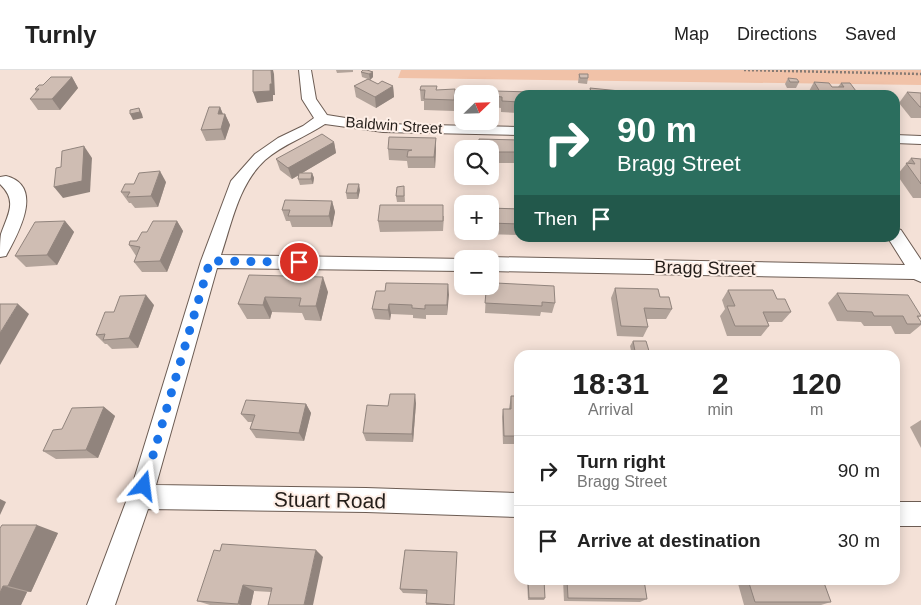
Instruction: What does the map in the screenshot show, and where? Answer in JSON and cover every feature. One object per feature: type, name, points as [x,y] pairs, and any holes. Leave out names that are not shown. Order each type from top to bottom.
[{"type":"street","name":"Baldwin Street","points":[[306,70],[309,99],[322,119],[383,128],[514,131]]},
{"type":"street","points":[[101,605],[140,497],[210,261],[239,181],[260,156],[322,119]]},
{"type":"street","points":[[900,139],[921,140]]},
{"type":"street","points":[[0,250],[18,211],[18,199],[15,189],[6,181]]},
{"type":"street","points":[[900,242],[920,273]]},
{"type":"street","points":[[210,261],[454,264]]},
{"type":"street","name":"Bragg Street","points":[[499,264],[920,273]]},
{"type":"street","name":"Stuart Road","points":[[140,497],[366,500],[514,505]]},
{"type":"street","points":[[900,514],[921,514]]},
{"type":"path","points":[[744,70],[921,74]]},
{"type":"shaded area","points":[[401,70],[921,70],[921,85],[398,78]]},
{"type":"building","points":[[253,70],[271,70],[272,84],[270,84],[270,91],[253,92]]},
{"type":"building","points":[[363,70],[373,72],[369,74],[361,72]]},
{"type":"building","points":[[579,74],[588,74],[588,78],[580,78]]},
{"type":"building","points":[[51,77],[72,77],[52,99],[30,99],[39,89],[35,89],[39,85],[43,85]]},
{"type":"building","points":[[788,78],[797,79],[799,82],[790,82]]},
{"type":"building","points":[[368,79],[378,84],[382,81],[393,86],[375,97],[354,86]]},
{"type":"building","points":[[814,82],[829,83],[832,87],[844,87],[841,83],[850,83],[855,90],[819,90]]},
{"type":"building","points":[[421,86],[437,86],[436,90],[454,89],[454,100],[424,99],[425,90],[420,90]]},
{"type":"building","points":[[590,88],[610,90],[591,90]]},
{"type":"building","points":[[499,91],[514,92],[514,102],[502,101],[502,97],[499,97]]},
{"type":"building","points":[[907,92],[921,93],[921,107],[920,107]]},
{"type":"building","points":[[209,107],[220,107],[218,114],[225,114],[221,129],[201,130]]},
{"type":"building","points":[[139,108],[140,112],[130,114],[130,110]]},
{"type":"building","points":[[322,134],[334,142],[288,168],[276,159]]},
{"type":"building","points":[[389,137],[436,138],[434,157],[407,157],[408,151],[412,150],[388,149]]},
{"type":"building","points":[[479,139],[514,140],[514,152],[499,152],[499,140]]},
{"type":"building","points":[[84,146],[82,181],[54,187],[56,168],[61,167],[62,151]]},
{"type":"building","points":[[911,158],[921,159],[921,184],[906,163],[915,164]]},
{"type":"building","points":[[160,171],[151,196],[127,197],[130,192],[121,192],[125,184],[134,184],[139,173]]},
{"type":"building","points":[[299,173],[312,173],[311,179],[298,179]]},
{"type":"building","points":[[348,184],[359,184],[357,193],[346,193]]},
{"type":"building","points":[[404,186],[404,196],[396,196],[397,187]]},
{"type":"building","points":[[285,200],[332,201],[329,216],[288,216],[290,210],[282,210]]},
{"type":"building","points":[[380,205],[443,205],[443,221],[378,221]]},
{"type":"building","points":[[499,208],[514,209],[514,224],[499,223]]},
{"type":"building","points":[[65,221],[47,255],[15,256],[35,222]]},
{"type":"building","points":[[153,221],[177,221],[160,261],[134,262],[140,247],[129,245],[130,241],[137,241],[142,232],[147,232]]},
{"type":"building","points":[[249,275],[323,277],[316,306],[299,306],[301,298],[265,297],[263,305],[238,304]]},
{"type":"building","points":[[386,283],[448,284],[447,305],[425,305],[425,309],[412,308],[412,305],[389,304],[388,310],[372,309],[376,291],[385,291]]},
{"type":"building","points":[[499,283],[554,286],[555,303],[542,302],[542,306],[485,303],[486,295],[499,295]]},
{"type":"building","points":[[615,288],[658,289],[660,297],[669,297],[672,309],[644,308],[648,327],[621,326]]},
{"type":"building","points":[[728,290],[773,290],[777,299],[785,299],[791,312],[763,312],[769,326],[735,326],[727,306],[735,306]]},
{"type":"building","points":[[837,293],[908,295],[921,316],[917,316],[921,324],[907,324],[903,316],[874,316],[872,312],[847,311]]},
{"type":"building","points":[[146,295],[129,338],[103,340],[105,334],[96,335],[105,312],[114,312],[120,296]]},
{"type":"building","points":[[0,304],[18,304],[0,333]]},
{"type":"building","points":[[633,341],[646,341],[649,350],[635,350]]},
{"type":"building","points":[[390,394],[415,394],[412,434],[363,433],[367,405],[388,406]]},
{"type":"building","points":[[511,396],[514,396],[514,436],[504,436],[503,409],[511,409]]},
{"type":"building","points":[[246,400],[306,404],[299,433],[250,429],[255,415],[241,414]]},
{"type":"building","points":[[104,407],[86,450],[43,451],[53,430],[62,429],[72,408]]},
{"type":"building","points":[[2,525],[37,525],[8,586],[3,586],[0,593],[0,528]]},
{"type":"building","points":[[222,544],[316,550],[304,605],[268,605],[272,588],[243,585],[238,604],[197,601],[214,550],[220,551]]},
{"type":"building","points":[[405,550],[457,552],[454,605],[426,603],[427,590],[400,589]]},
{"type":"building","points":[[528,585],[544,585],[545,598],[529,598]]},
{"type":"building","points":[[567,585],[645,585],[647,599],[568,598]]},
{"type":"building","points":[[750,585],[825,585],[831,602],[755,602]]},
{"type":"route","points":[[144,486],[210,261],[299,262]]}]
